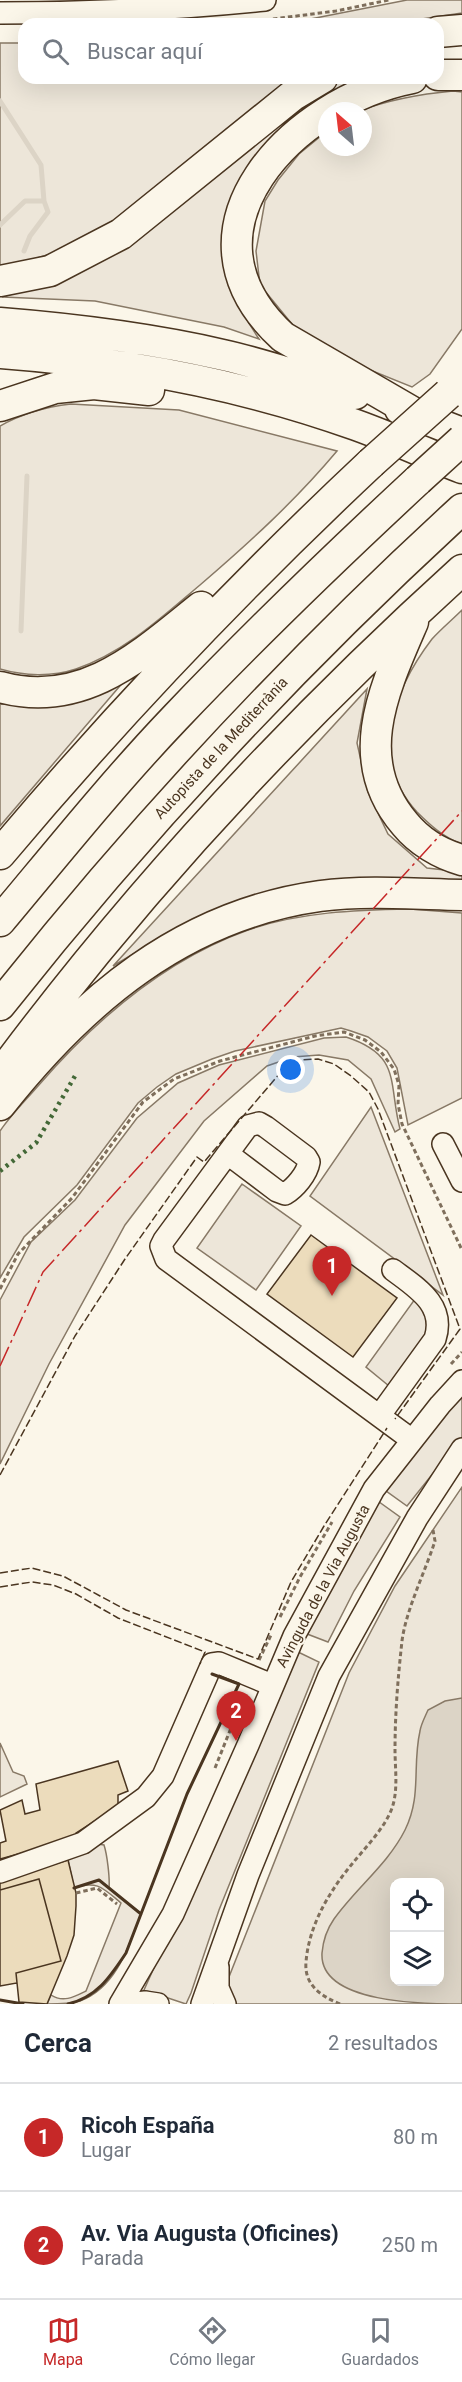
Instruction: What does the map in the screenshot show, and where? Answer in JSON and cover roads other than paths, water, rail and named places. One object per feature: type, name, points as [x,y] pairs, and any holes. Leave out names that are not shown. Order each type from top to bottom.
[{"type":"highway","points":[[444,32],[462,30]]},
{"type":"highway","points":[[444,44],[462,44]]},
{"type":"highway","points":[[444,75],[462,75]]},
{"type":"highway","points":[[0,281],[50,271],[121,234],[308,84]]},
{"type":"highway","points":[[292,96],[312,84]]},
{"type":"highway","points":[[392,84],[362,93],[323,113],[290,138],[265,166],[243,208],[238,254],[245,284],[260,312],[283,337],[414,413]]},
{"type":"highway","points":[[0,323],[128,337],[222,355],[269,367],[414,413],[462,433]]},
{"type":"highway","points":[[0,353],[92,362],[180,377],[292,405],[356,425],[462,468]]},
{"type":"highway","points":[[0,406],[55,388],[94,384],[176,392],[356,425]]},
{"type":"highway","points":[[0,854],[111,725],[274,555],[457,386]]},
{"type":"highway","points":[[0,921],[85,819],[173,720],[298,591],[462,440]]},
{"type":"highway","name":"Autopista de la Mediterrània","points":[[0,1005],[56,934],[238,727],[385,579],[462,509]]},
{"type":"highway","points":[[0,687],[17,692],[45,693],[76,688],[108,675],[143,654],[224,589],[274,555]]},
{"type":"highway","points":[[0,1075],[101,944],[179,854],[282,746],[419,609],[462,570]]},
{"type":"highway","points":[[419,609],[400,653],[378,717],[375,762],[387,798],[408,828],[439,851],[462,860]]},
{"type":"highway","points":[[0,1105],[30,1067],[69,1026],[113,987],[145,963],[221,922],[254,910],[321,896],[360,893],[462,895]]},
{"type":"street","points":[[17,0],[49,13]]},
{"type":"street","points":[[0,13],[209,6],[267,10]]},
{"type":"street","points":[[443,1144],[462,1182]]},
{"type":"street","points":[[228,1154],[164,1240],[161,1246],[162,1253],[166,1259],[412,1440]]},
{"type":"street","points":[[380,1415],[435,1339],[438,1329],[437,1316],[428,1297],[393,1270]]},
{"type":"street","name":"Avinguda de la Via Augusta","points":[[120,2004],[173,1914],[294,1636],[374,1489],[440,1405],[462,1381]]},
{"type":"street","points":[[202,2004],[248,1875],[329,1676],[417,1518],[462,1449]]},
{"type":"street","points":[[0,1872],[83,1843],[146,1797],[163,1776],[212,1664],[219,1663],[272,1685]]},
{"type":"street","points":[[218,1960],[218,1989],[225,2004]]},
{"type":"street","points":[[126,2004],[145,2002],[158,2004]]},
{"type":"waterway","points":[[0,101],[41,165],[44,201],[48,212],[30,236],[24,251]]},
{"type":"waterway","points":[[0,225],[25,201],[44,201]]},
{"type":"waterway","points":[[21,631],[27,476]]},
{"type":"place","name":"Ricoh España","points":[[332,1296]]},
{"type":"place","name":"Av. Via Augusta (Oficines)","points":[[236,1741]]}]
